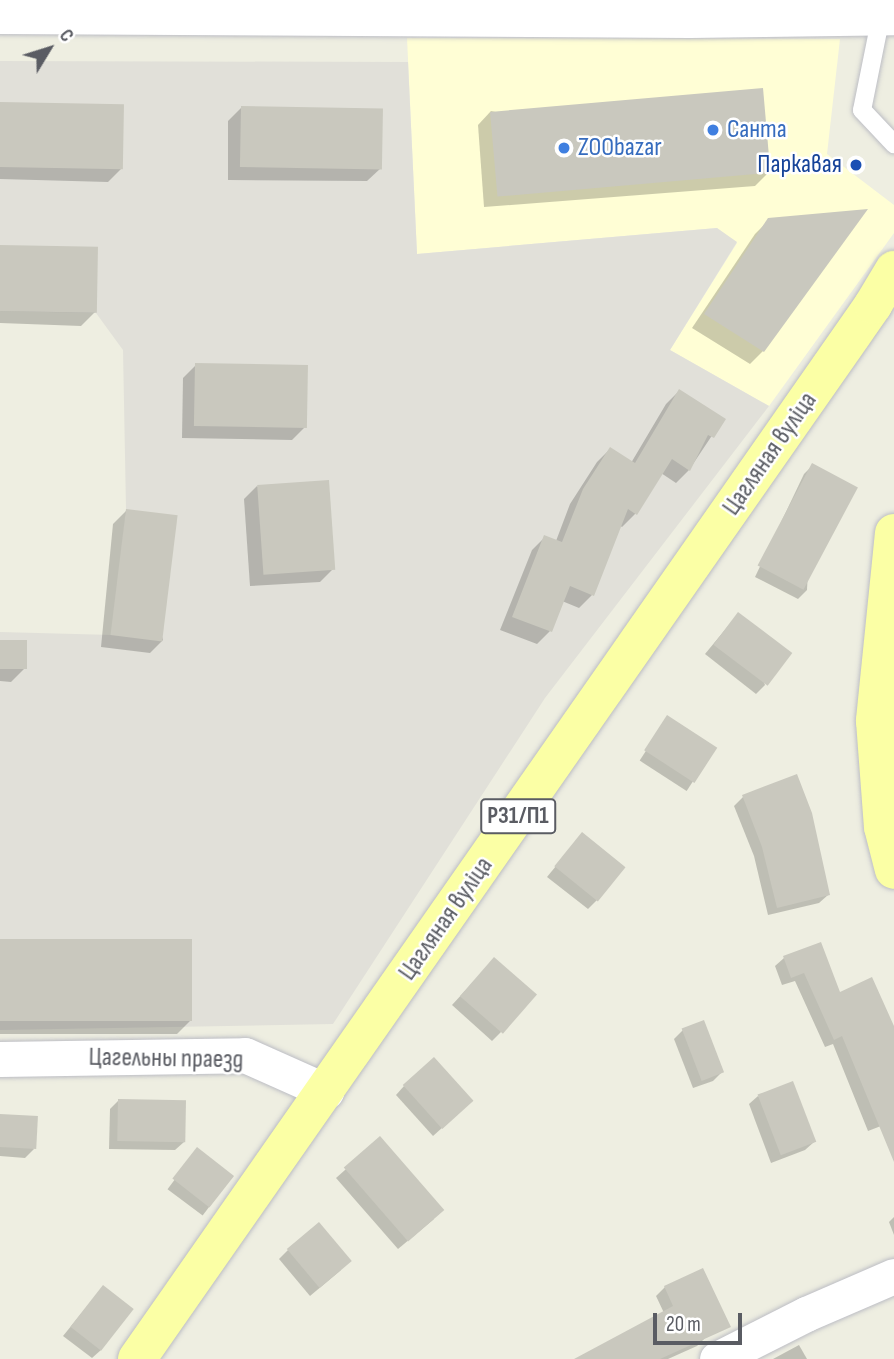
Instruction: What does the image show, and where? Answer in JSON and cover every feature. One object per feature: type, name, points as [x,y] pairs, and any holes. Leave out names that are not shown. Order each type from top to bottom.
[{"type":"main road","name":"Цагляная вуліца","points":[[137,1359],[327,1091],[873,305],[894,270]]},
{"type":"main road","points":[[894,533],[875,721],[883,827],[894,870]]},
{"type":"street","points":[[0,15],[224,8],[780,9],[889,13]]},
{"type":"street","name":"Цагельны праезд","points":[[0,1059],[244,1055],[327,1091]]},
{"type":"street","points":[[717,1359],[806,1314],[894,1276]]},
{"type":"lane","points":[[889,13],[862,110],[894,144]]},
{"type":"shaded area","points":[[407,38],[840,39],[827,154],[894,205],[894,233],[769,406],[670,350],[737,243],[717,228],[417,254]]},
{"type":"shaded area","points":[[0,61],[408,62],[417,254],[717,228],[737,242],[670,350],[769,406],[545,698],[333,1024],[0,1030],[0,632],[113,635],[126,509],[123,350],[96,313],[0,311]]},
{"type":"building","points":[[763,88],[770,173],[497,197],[490,112]]},
{"type":"building","points":[[0,102],[124,104],[123,169],[0,167]]},
{"type":"building","points":[[241,106],[383,108],[382,169],[240,167]]},
{"type":"building","points":[[868,209],[764,352],[704,314],[768,218]]},
{"type":"building","points":[[0,245],[98,247],[97,313],[0,311]]},
{"type":"building","points":[[195,363],[308,365],[307,428],[194,426]]},
{"type":"building","points":[[679,389],[726,419],[714,438],[708,435],[690,471],[672,459],[637,515],[628,509],[594,596],[570,586],[552,632],[512,617],[544,535],[562,542],[583,489],[610,447],[635,463]]},
{"type":"building","points":[[812,463],[858,487],[803,590],[758,565]]},
{"type":"building","points":[[329,480],[335,570],[263,575],[257,485]]},
{"type":"building","points":[[126,509],[178,515],[162,641],[111,635]]},
{"type":"building","points":[[738,612],[792,653],[768,686],[713,645]]},
{"type":"building","points":[[0,640],[27,640],[27,669],[0,669]]},
{"type":"building","points":[[667,715],[717,748],[694,783],[644,750]]},
{"type":"building","points":[[797,774],[812,813],[830,895],[777,908],[762,847],[742,795]]},
{"type":"building","points":[[582,832],[626,867],[598,901],[554,866]]},
{"type":"building","points":[[0,939],[192,939],[192,1021],[0,1021]]},
{"type":"building","points":[[821,942],[840,992],[872,977],[894,1026],[894,1162],[842,1036],[834,1040],[804,973],[791,978],[783,956]]},
{"type":"building","points":[[494,957],[537,994],[503,1034],[460,996]]},
{"type":"building","points":[[704,1020],[724,1072],[702,1081],[682,1029]]},
{"type":"building","points":[[434,1057],[473,1101],[442,1129],[403,1085]]},
{"type":"building","points":[[793,1081],[816,1142],[781,1155],[758,1095]]},
{"type":"building","points":[[118,1099],[186,1100],[185,1142],[117,1141]]},
{"type":"building","points":[[0,1114],[38,1116],[36,1149],[0,1147]]},
{"type":"building","points":[[380,1136],[444,1210],[408,1241],[344,1167]]},
{"type":"building","points":[[197,1147],[234,1176],[209,1207],[172,1179]]},
{"type":"building","points":[[319,1222],[352,1261],[320,1288],[287,1249]]},
{"type":"building","points":[[703,1268],[731,1327],[660,1359],[574,1359],[673,1306],[664,1286]]},
{"type":"building","points":[[103,1285],[134,1309],[101,1351],[70,1327]]},
{"type":"place","name":"Санта","points":[[713,130]]},
{"type":"place","name":"ZOObazar","points":[[564,148]]},
{"type":"place","name":"Паркавая","points":[[856,165]]}]
